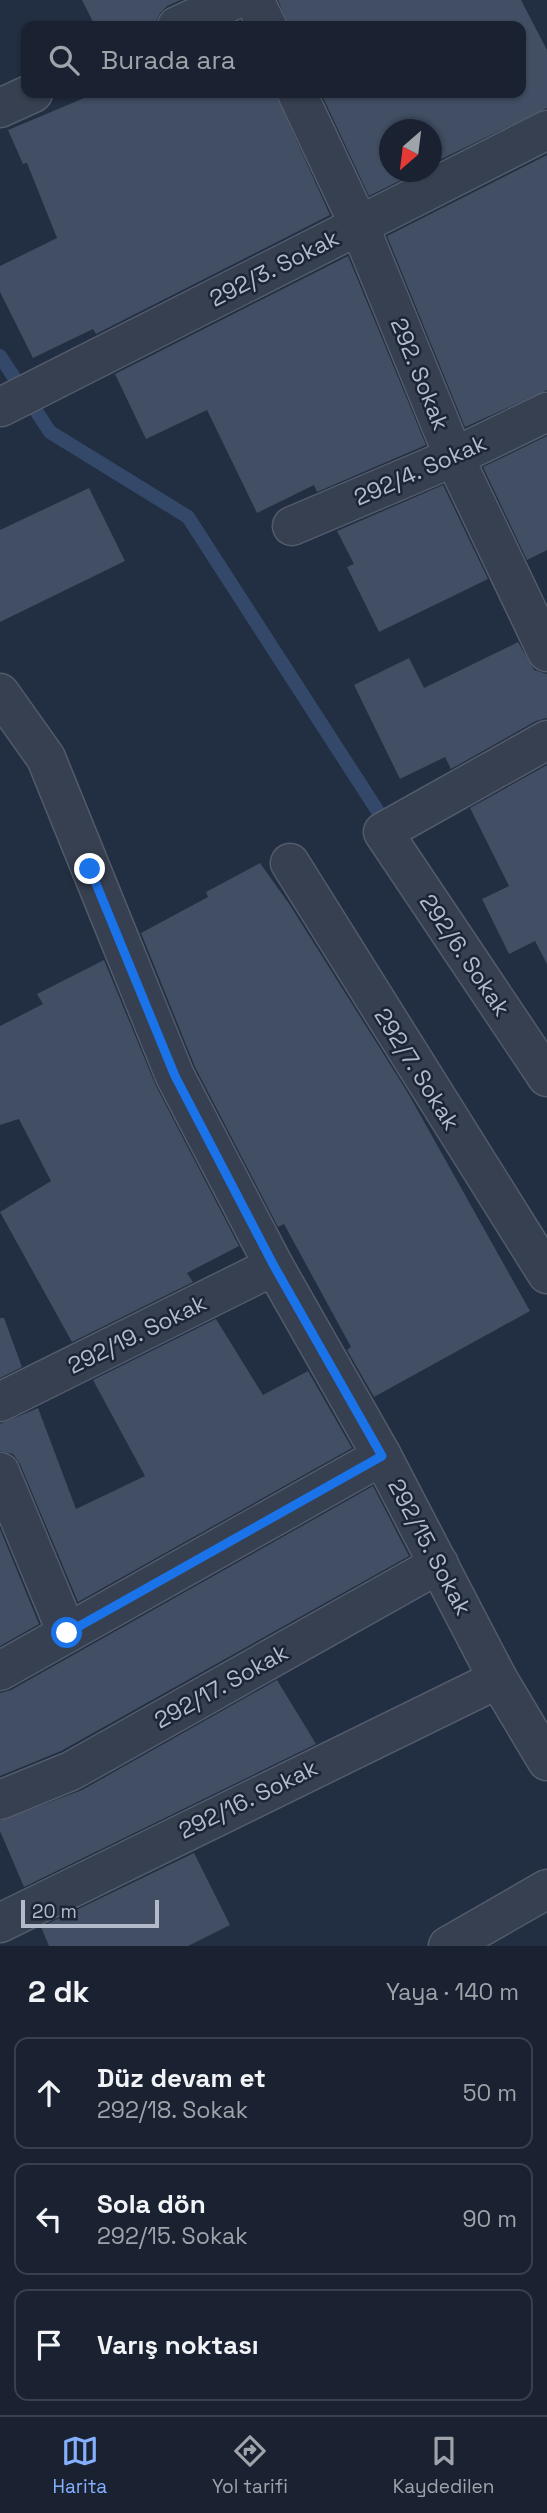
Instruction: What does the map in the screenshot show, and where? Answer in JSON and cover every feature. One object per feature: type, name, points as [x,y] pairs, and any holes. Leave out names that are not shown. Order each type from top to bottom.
[{"type":"street","points":[[188,21],[234,0]]},
{"type":"street","points":[[254,0],[264,21]]},
{"type":"street","points":[[0,108],[22,98]]},
{"type":"street","name":"292. Sokak","points":[[300,98],[359,225],[454,457],[547,652]]},
{"type":"street","name":"292/3. Sokak","points":[[1,407],[547,130]]},
{"type":"street","name":"292/4. Sokak","points":[[292,526],[454,457],[547,412]]},
{"type":"street","name":"292/15. Sokak","points":[[0,693],[46,758],[175,1076],[274,1266],[382,1456],[498,1679],[547,1761]]},
{"type":"street","name":"292/6. Sokak","points":[[547,740],[383,832],[547,1077]]},
{"type":"street","name":"292/7. Sokak","points":[[290,863],[547,1274]]},
{"type":"street","name":"292/19. Sokak","points":[[0,1402],[274,1266]]},
{"type":"street","points":[[0,1671],[382,1456]]},
{"type":"street","points":[[0,1472],[67,1633]]},
{"type":"street","name":"292/17. Sokak","points":[[0,1800],[71,1771],[439,1564]]},
{"type":"street","name":"292/16. Sokak","points":[[0,1923],[498,1679]]},
{"type":"street","points":[[448,1946],[547,1889]]},
{"type":"building","points":[[82,0],[181,0],[167,6],[156,21],[92,21]]},
{"type":"building","points":[[278,0],[521,0],[547,50],[547,108],[442,159],[442,119],[379,119],[379,182],[397,182],[369,196],[323,98],[526,98],[526,21],[287,21]]},
{"type":"building","points":[[84,98],[277,98],[330,215],[96,334],[93,329],[33,358],[0,292],[0,266],[57,238],[27,163],[23,164],[8,130]]},
{"type":"building","points":[[547,155],[547,390],[465,427],[387,236]]},
{"type":"building","points":[[348,256],[426,445],[317,492],[314,485],[257,513],[207,410],[146,439],[115,374]]},
{"type":"building","points":[[547,436],[547,550],[527,560],[483,467]]},
{"type":"building","points":[[443,485],[488,579],[379,632],[347,567],[354,564],[337,531]]},
{"type":"building","points":[[89,488],[125,561],[0,622],[0,530]]},
{"type":"building","points":[[518,642],[534,670],[547,674],[547,718],[536,721],[451,769],[445,757],[400,779],[354,685],[409,658],[424,688]]},
{"type":"building","points":[[547,765],[547,964],[535,941],[509,954],[482,899],[509,886],[470,808]]},
{"type":"building","points":[[260,863],[290,905],[408,1093],[530,1311],[374,1397],[347,1350],[351,1347],[284,1224],[278,1227],[195,1067],[141,933],[208,897],[206,892]]},
{"type":"building","points":[[104,960],[156,1086],[239,1246],[187,1273],[193,1282],[72,1342],[0,1212],[51,1181],[19,1119],[0,1125],[0,1026],[43,1004],[37,994]]},
{"type":"building","points":[[0,1318],[4,1318],[22,1367],[0,1378]]},
{"type":"building","points":[[216,1319],[263,1395],[308,1371],[352,1448],[78,1602],[20,1464],[13,1454],[0,1451],[0,1424],[38,1408],[76,1509],[145,1476],[93,1380]]},
{"type":"building","points":[[373,1486],[409,1556],[61,1751],[0,1776],[0,1693],[11,1690]]},
{"type":"building","points":[[0,1529],[39,1624],[0,1646]]},
{"type":"building","points":[[277,1680],[316,1744],[24,1887],[0,1831],[0,1821],[82,1790]]},
{"type":"building","points":[[194,1853],[230,1925],[188,1946],[49,1946],[41,1927]]},
{"type":"waterway","points":[[0,356],[50,432],[188,517],[388,827]]},
{"type":"route","points":[[67,1633],[382,1456],[274,1266],[175,1076],[90,869]]}]
